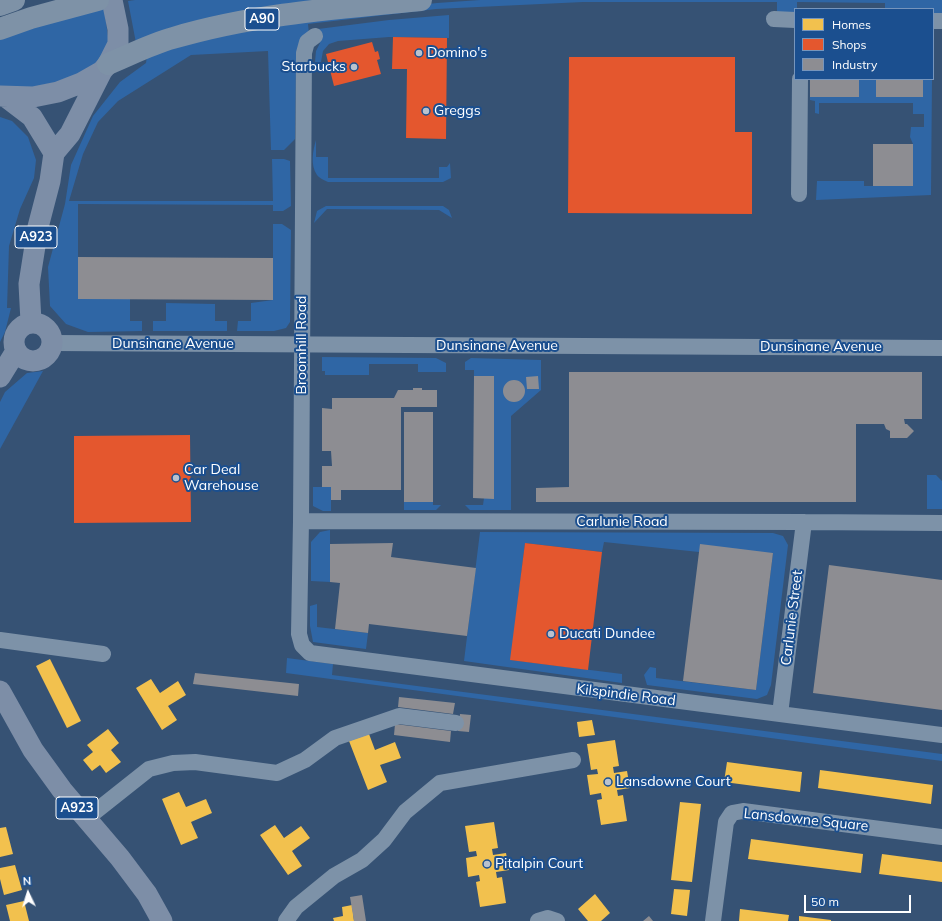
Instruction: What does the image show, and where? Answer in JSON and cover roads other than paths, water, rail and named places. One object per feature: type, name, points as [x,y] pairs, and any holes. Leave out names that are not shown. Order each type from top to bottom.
[{"type":"highway","points":[[0,5],[14,0]]},
{"type":"highway","points":[[0,29],[31,18],[98,0]]},
{"type":"highway","name":"A90","points":[[105,68],[172,38],[223,25],[301,12],[421,0]]},
{"type":"main road","points":[[3,97],[32,117],[54,153],[70,134],[118,44],[118,29],[112,0]]},
{"type":"main road","points":[[3,97],[33,97],[58,92],[81,83],[105,68]]},
{"type":"main road","name":"A923","points":[[31,322],[29,284],[38,227],[50,181],[54,153]]},
{"type":"main road","points":[[31,322],[44,325],[49,330],[52,337],[52,343],[48,355],[37,361],[25,359],[16,351],[14,338],[16,332],[20,327],[31,322]]},
{"type":"main road","points":[[0,377],[16,351]]},
{"type":"main road","name":"A923","points":[[0,691],[33,750],[86,819],[120,858],[147,894],[162,921]]},
{"type":"street","points":[[774,19],[794,20]]},
{"type":"street","name":"Broomhill Road","points":[[310,653],[302,645],[299,634],[304,53],[307,42],[315,36]]},
{"type":"street","points":[[799,194],[800,80]]},
{"type":"street","name":"Dunsinane Avenue","points":[[52,343],[942,348]]},
{"type":"street","name":"Carlunie Road","points":[[301,521],[942,523]]},
{"type":"street","name":"Carlunie Street","points":[[780,714],[804,522]]},
{"type":"street","points":[[0,640],[103,654]]},
{"type":"street","name":"Kilspindie Road","points":[[310,653],[942,735]]},
{"type":"street","points":[[86,819],[149,769],[173,763],[195,762],[277,773],[305,760],[335,738],[399,716],[456,723]]},
{"type":"street","points":[[286,921],[296,907],[334,876],[362,860],[384,840],[405,812],[440,783],[573,760]]},
{"type":"street","name":"Lansdowne Square","points":[[713,921],[726,822],[732,813],[743,812],[942,837]]},
{"type":"street","points":[[538,921],[548,918],[557,921]]},
{"type":"place","name":"Domino's","points":[[419,53]]},
{"type":"place","name":"Starbucks","points":[[354,67]]},
{"type":"place","name":"Greggs","points":[[426,111]]},
{"type":"place","name":"Car Deal Warehouse","points":[[176,478]]},
{"type":"place","name":"Ducati Dundee","points":[[551,634]]},
{"type":"place","name":"Lansdowne Court","points":[[608,782]]},
{"type":"place","name":"Pitalpin Court","points":[[487,864]]}]
